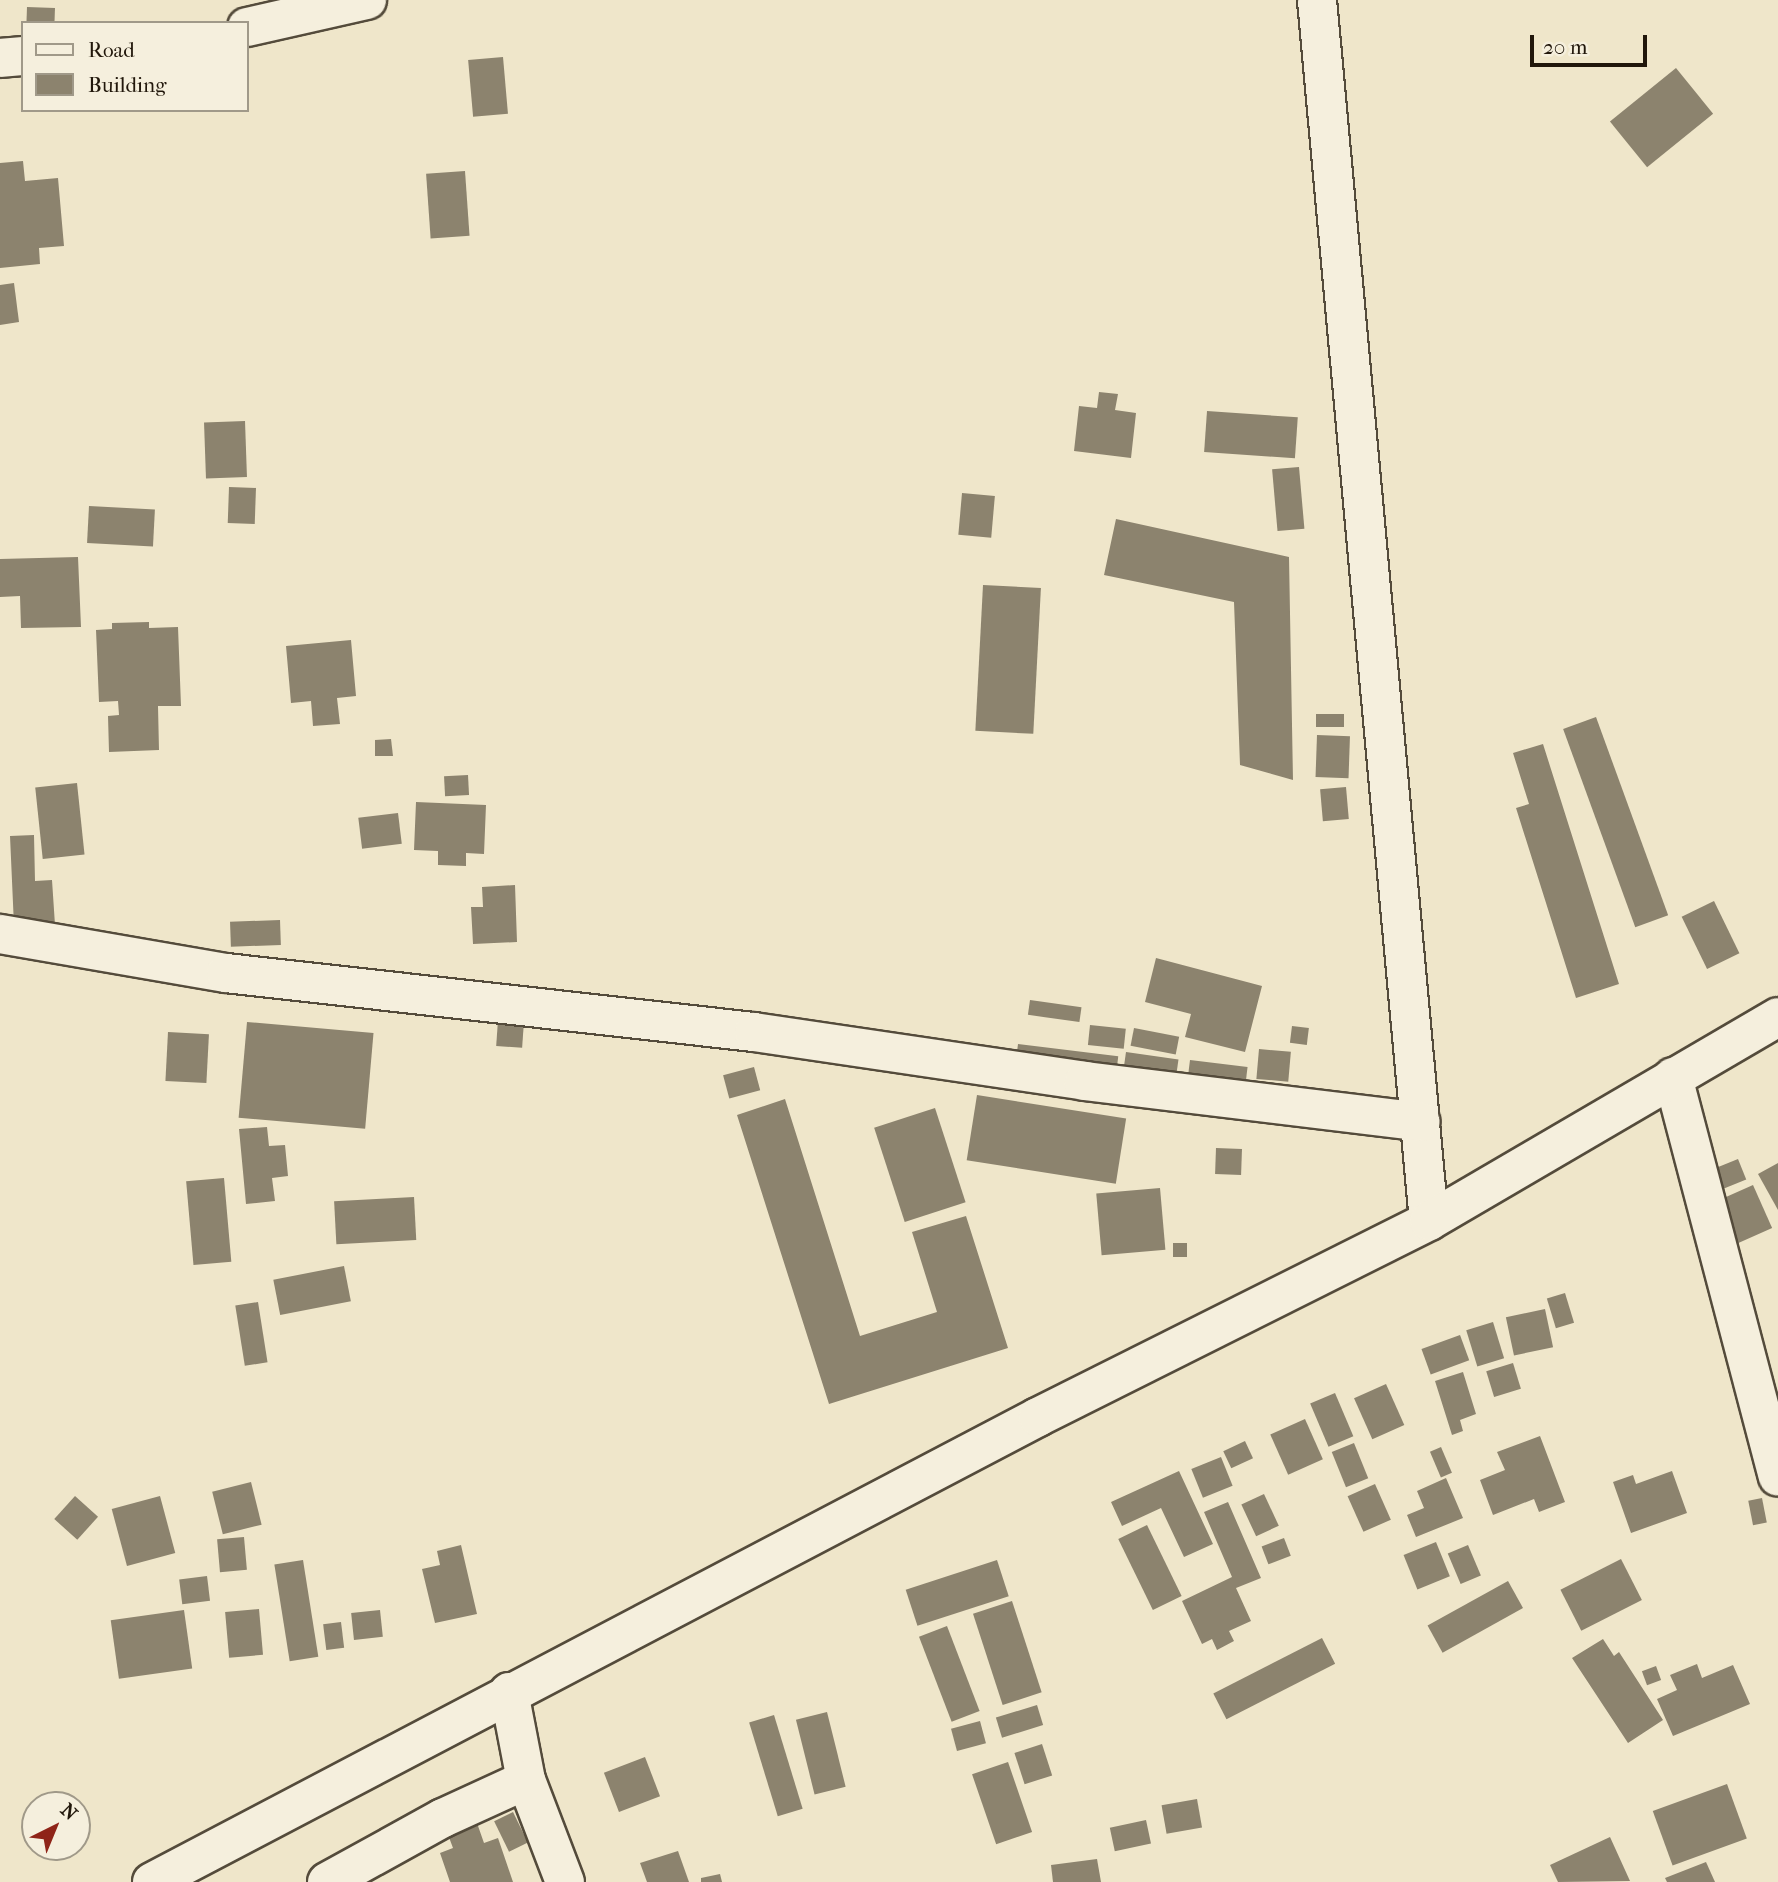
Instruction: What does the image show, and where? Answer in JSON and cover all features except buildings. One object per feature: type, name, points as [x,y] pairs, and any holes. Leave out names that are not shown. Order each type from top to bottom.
[{"type":"street","points":[[248,27],[367,0]]},
{"type":"street","points":[[1317,0],[1430,1221]]},
{"type":"street","points":[[0,58],[21,56]]},
{"type":"street","points":[[0,934],[226,973],[754,1032],[1084,1081],[1421,1122]]},
{"type":"street","points":[[152,1882],[509,1692],[1050,1411],[1430,1221],[1778,1017]]},
{"type":"street","points":[[1673,1077],[1778,1476]]},
{"type":"street","points":[[509,1692],[526,1780],[565,1882]]},
{"type":"street","points":[[327,1882],[443,1818],[526,1780]]}]
